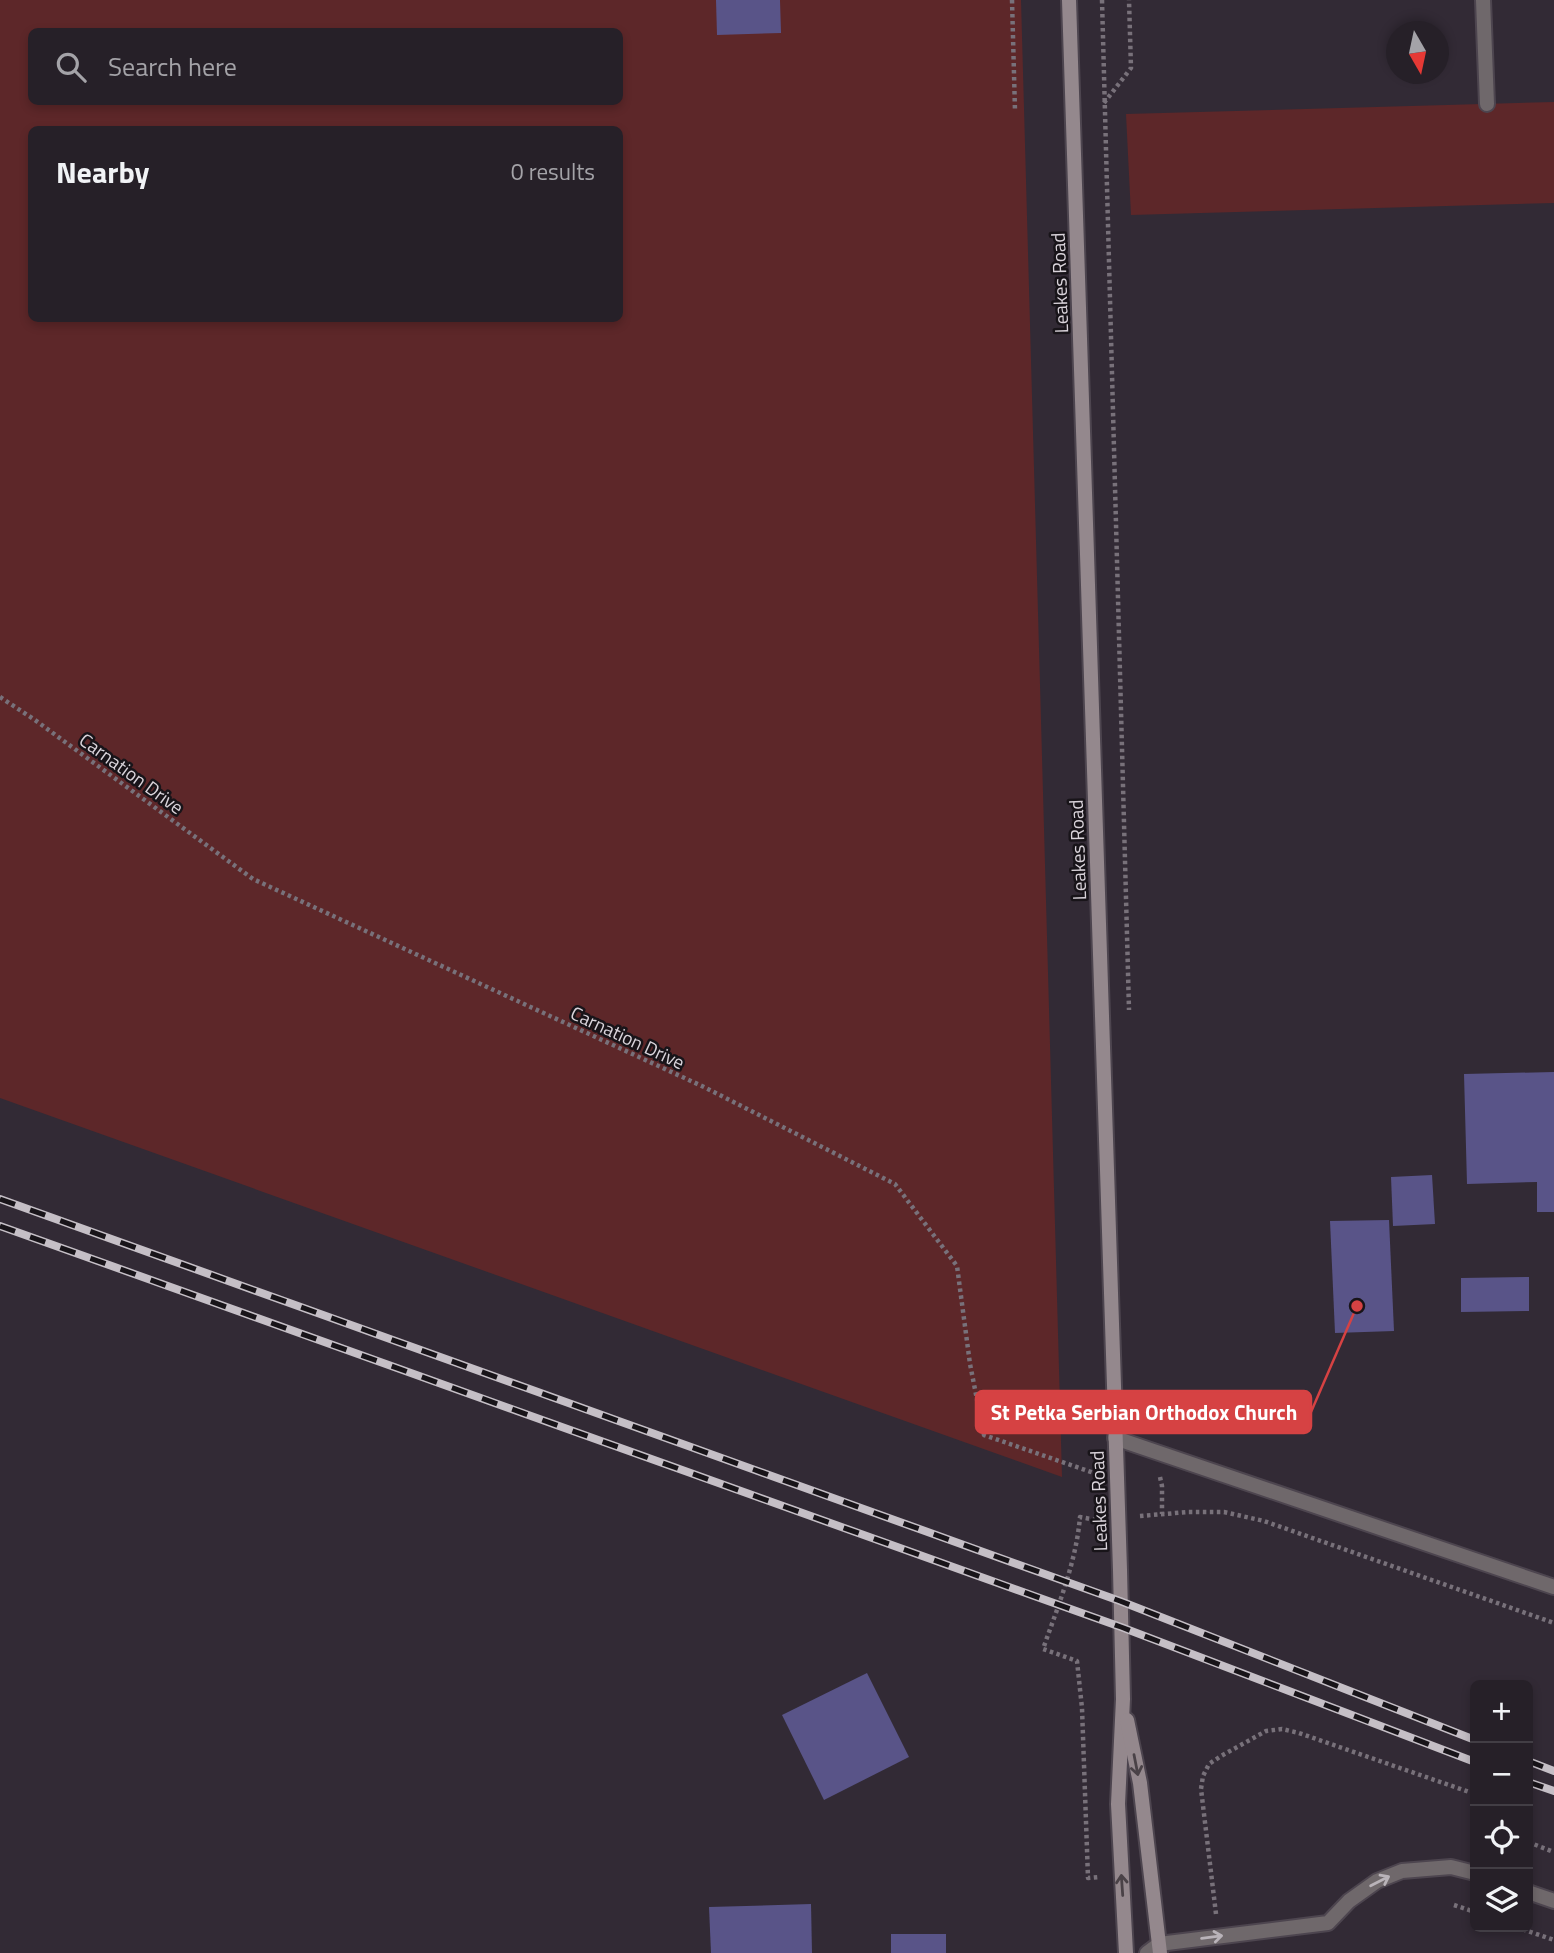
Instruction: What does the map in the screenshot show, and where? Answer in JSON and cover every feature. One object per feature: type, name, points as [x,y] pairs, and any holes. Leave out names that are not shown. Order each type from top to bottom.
[{"type":"street","name":"Leakes Road","points":[[1069,0],[1117,1481],[1123,1699],[1118,1804],[1126,1953]]},
{"type":"street","points":[[1483,0],[1487,104]]},
{"type":"street","points":[[1115,1438],[1554,1587]]},
{"type":"street","name":"Leakes Road","points":[[1123,1699],[1140,1783],[1155,1950]]},
{"type":"street","points":[[1155,1950],[1219,1936],[1328,1923],[1349,1901],[1377,1881],[1402,1871],[1451,1867],[1470,1872]]},
{"type":"street","points":[[1533,1894],[1554,1901]]},
{"type":"path","points":[[1012,0],[1016,111]]},
{"type":"path","points":[[1102,0],[1129,1022]]},
{"type":"path","points":[[1104,104],[1131,68],[1129,0]]},
{"type":"path","name":"Carnation Drive","points":[[0,697],[253,879],[704,1087],[895,1184],[957,1266],[970,1364],[984,1435],[1117,1481]]},
{"type":"path","points":[[1152,1450],[1162,1486],[1162,1514]]},
{"type":"path","points":[[1121,1876],[1088,1878],[1082,1708],[1077,1661],[1043,1649],[1078,1543],[1080,1517],[1096,1520],[1162,1514],[1224,1513],[1264,1521],[1554,1623]]},
{"type":"path","points":[[1219,1936],[1201,1789],[1203,1776],[1209,1764],[1266,1731],[1282,1729],[1299,1733],[1470,1792]]},
{"type":"path","points":[[1533,1844],[1554,1852]]},
{"type":"path","points":[[1454,1905],[1470,1910]]},
{"type":"path","points":[[1531,1932],[1554,1940]]},
{"type":"shaded area","points":[[0,0],[1021,0],[1062,1477],[0,1098]]},
{"type":"shaded area","points":[[1554,102],[1554,203],[1131,215],[1126,114]]},
{"type":"building","points":[[716,0],[780,0],[781,33],[717,35]]},
{"type":"building","points":[[1554,1072],[1554,1212],[1537,1212],[1537,1182],[1467,1184],[1464,1074]]},
{"type":"building","points":[[1432,1175],[1435,1224],[1393,1226],[1391,1177]]},
{"type":"building","points":[[1389,1220],[1394,1331],[1335,1333],[1330,1221]]},
{"type":"building","points":[[1529,1277],[1529,1311],[1461,1312],[1461,1278]]},
{"type":"building","points":[[867,1673],[909,1757],[824,1800],[782,1715]]},
{"type":"building","points":[[811,1904],[812,1953],[711,1953],[709,1907]]},
{"type":"building","points":[[891,1934],[946,1934],[946,1953],[891,1953]]},
{"type":"railway","points":[[0,1199],[1120,1601],[1470,1738]]},
{"type":"railway","points":[[0,1226],[1121,1627],[1470,1760]]},
{"type":"railway","points":[[1533,1763],[1554,1771]]},
{"type":"railway","points":[[1533,1784],[1554,1791]]},
{"type":"place","name":"St Petka Serbian Orthodox Church","points":[[1357,1306]]}]
